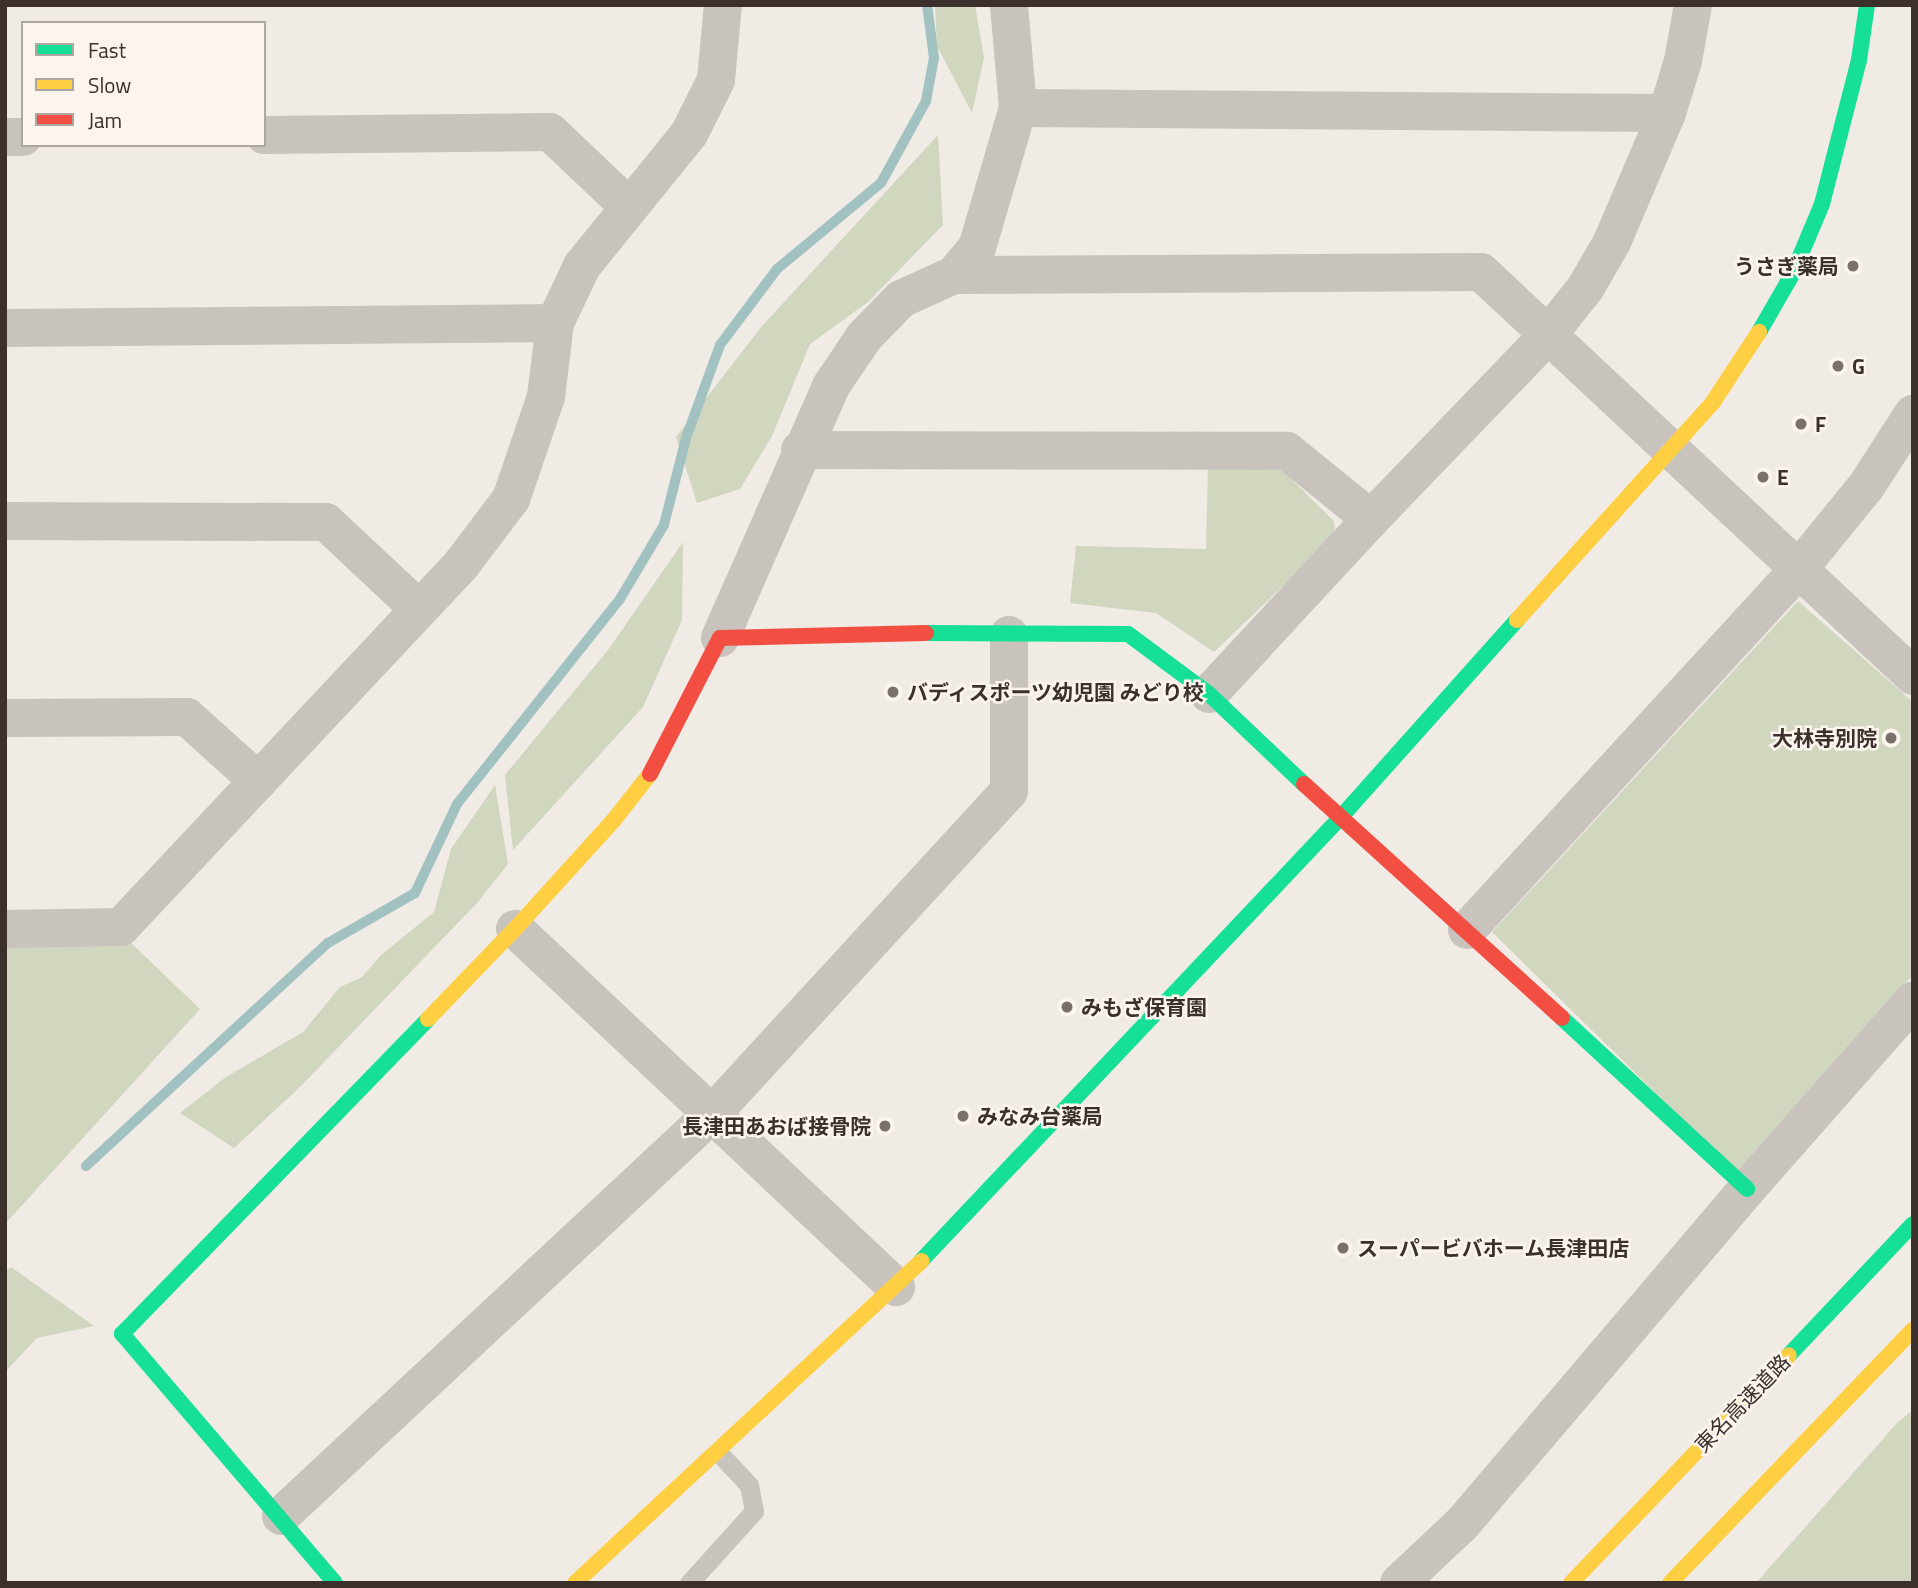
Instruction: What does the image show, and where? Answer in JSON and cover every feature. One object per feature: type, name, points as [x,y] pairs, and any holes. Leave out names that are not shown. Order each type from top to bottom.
[{"type":"main road","points":[[575,1583],[896,1287],[1340,818],[1671,452],[1713,402],[1754,342],[1793,273],[1822,204],[1842,137],[1860,60],[1867,5]]},
{"type":"main road","points":[[335,1583],[281,1516],[122,1334],[515,929],[646,782],[720,638],[858,633],[1128,634],[1209,694],[1340,818],[1467,930],[1747,1189]]},
{"type":"main road","name":"東名高速道路","points":[[1571,1583],[1913,1224]]},
{"type":"main road","points":[[1670,1583],[1913,1330]]},
{"type":"street","points":[[5,929],[121,927],[461,565],[511,499],[546,397],[555,323],[582,266],[688,134],[716,80],[723,5]]},
{"type":"street","points":[[954,275],[977,248],[1017,108],[1009,5]]},
{"type":"street","points":[[1209,694],[1371,519],[1548,335],[1586,287],[1612,242],[1667,113],[1683,61],[1693,5]]},
{"type":"street","points":[[1017,108],[1667,113]]},
{"type":"street","points":[[266,135],[550,132],[628,206]]},
{"type":"street","points":[[720,638],[800,450],[831,386],[864,337],[901,299],[954,275],[1481,272],[1913,676]]},
{"type":"street","points":[[5,328],[555,323]]},
{"type":"street","points":[[1467,930],[1798,570],[1867,485],[1913,414]]},
{"type":"street","points":[[800,450],[1287,451],[1371,519]]},
{"type":"street","points":[[5,521],[326,522],[419,609]]},
{"type":"street","points":[[281,1516],[713,1113],[1009,791],[1009,635]]},
{"type":"street","points":[[5,718],[187,717],[258,780]]},
{"type":"street","points":[[515,929],[896,1287]]},
{"type":"street","points":[[1399,1583],[1462,1524],[1747,1189],[1913,1001]]},
{"type":"lane","points":[[689,1583],[754,1511],[749,1485],[718,1452]]},
{"type":"green space","points":[[935,5],[975,5],[984,58],[972,113],[937,46]]},
{"type":"green space","points":[[938,135],[943,225],[868,302],[810,344],[772,436],[740,489],[697,503],[676,437],[762,326]]},
{"type":"green space","points":[[1208,466],[1278,466],[1334,521],[1335,536],[1214,652],[1156,613],[1070,603],[1076,546],[1206,549]]},
{"type":"green space","points":[[683,542],[682,620],[643,707],[513,850],[505,775],[608,650]]},
{"type":"green space","points":[[1798,601],[1913,702],[1913,975],[1739,1175],[1492,932]]},
{"type":"green space","points":[[495,785],[508,864],[478,902],[300,1087],[234,1148],[180,1113],[226,1077],[303,1032],[340,987],[362,977],[380,956],[434,912],[451,849]]},
{"type":"green space","points":[[5,941],[129,941],[200,1009],[5,1224]]},
{"type":"green space","points":[[11,1267],[94,1326],[37,1338],[5,1372],[5,1272]]},
{"type":"green space","points":[[1913,1410],[1913,1583],[1756,1583],[1898,1422]]},
{"type":"waterway","points":[[86,1166],[328,943],[415,893],[457,804],[620,599],[664,525],[686,438],[720,345],[777,269],[881,183],[926,101],[934,58],[927,5]]},
{"type":"traffic: fast","points":[[1759,332],[1793,273],[1822,204],[1859,60],[1867,5]]},
{"type":"traffic: fast","points":[[921,1261],[1340,818],[1517,620]]},
{"type":"traffic: fast","points":[[926,633],[1128,634],[1209,694],[1304,784]]},
{"type":"traffic: fast","points":[[1562,1018],[1747,1189]]},
{"type":"traffic: fast","points":[[335,1583],[122,1334],[428,1019]]},
{"type":"traffic: fast","points":[[1789,1355],[1913,1224]]},
{"type":"traffic: slow","points":[[1517,620],[1713,402],[1759,332]]},
{"type":"traffic: slow","points":[[428,1019],[515,929],[613,821],[650,774]]},
{"type":"traffic: slow","points":[[575,1583],[921,1261]]},
{"type":"traffic: slow","points":[[1670,1583],[1913,1330]]},
{"type":"traffic: slow","points":[[1571,1583],[1789,1355]]},
{"type":"traffic: jam","points":[[650,774],[720,638],[926,633]]},
{"type":"traffic: jam","points":[[1304,784],[1562,1018]]},
{"type":"place","name":"うさぎ薬局","points":[[1853,266]]},
{"type":"place","name":"G","points":[[1838,366]]},
{"type":"place","name":"F","points":[[1801,424]]},
{"type":"place","name":"E","points":[[1763,477]]},
{"type":"place","name":"バディスポーツ幼児園 みどり校","points":[[893,692]]},
{"type":"place","name":"大林寺別院","points":[[1891,738]]},
{"type":"place","name":"みもざ保育園","points":[[1067,1007]]},
{"type":"place","name":"みなみ台薬局","points":[[963,1116]]},
{"type":"place","name":"長津田あおば接骨院","points":[[885,1126]]},
{"type":"place","name":"スーパービバホーム長津田店","points":[[1343,1248]]}]
